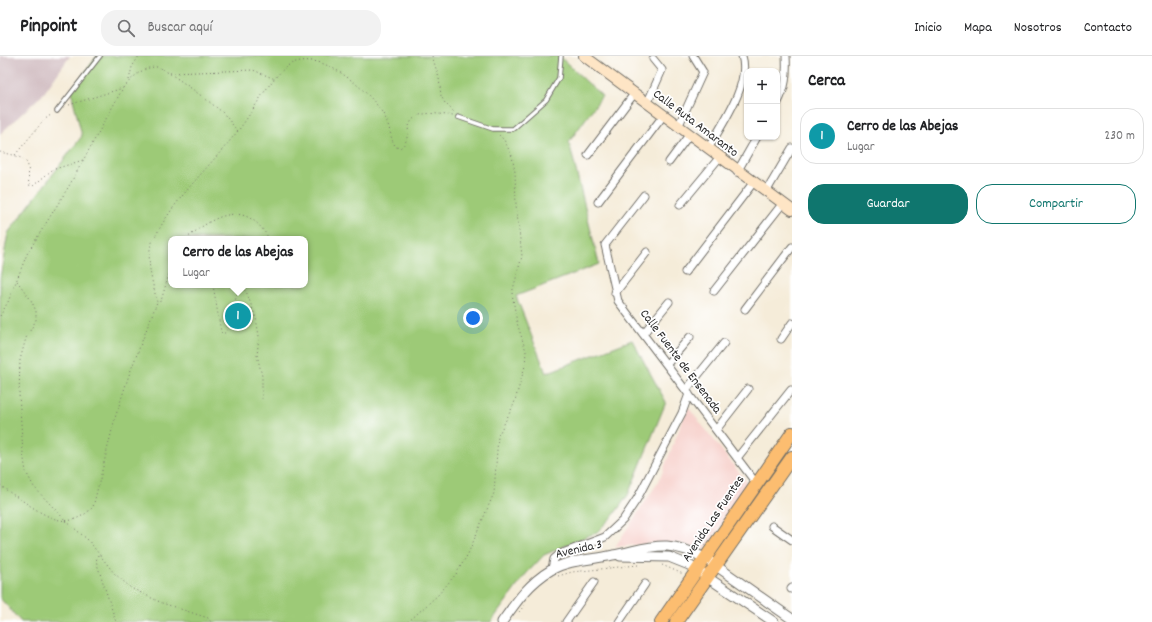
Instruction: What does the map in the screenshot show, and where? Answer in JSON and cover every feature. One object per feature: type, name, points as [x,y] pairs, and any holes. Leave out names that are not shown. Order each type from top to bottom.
[{"type":"main road","name":"Calle Ruta Amaranto","points":[[584,56],[737,172],[792,210]]},
{"type":"main road","name":"Avenida Las Fuentes","points":[[676,622],[702,574],[705,558],[792,433]]},
{"type":"main road","name":"Avenida Las Fuentes","points":[[660,622],[702,574],[715,565],[792,458]]},
{"type":"street","points":[[678,127],[703,72],[693,56]]},
{"type":"street","points":[[708,149],[738,94],[745,66],[742,56]]},
{"type":"street","points":[[780,99],[787,76],[786,56]]},
{"type":"street","points":[[647,104],[662,70],[653,59]]},
{"type":"street","points":[[588,155],[634,94]]},
{"type":"street","points":[[598,202],[663,116]]},
{"type":"street","points":[[669,162],[689,136]]},
{"type":"street","points":[[737,172],[756,140]]},
{"type":"street","points":[[766,192],[791,151]]},
{"type":"street","points":[[680,206],[719,158]]},
{"type":"street","points":[[685,272],[753,183]]},
{"type":"street","name":"Calle Fuente de Ensenada","points":[[644,195],[605,245],[618,301],[756,483]]},
{"type":"street","points":[[714,291],[783,203]]},
{"type":"street","points":[[745,309],[792,247]]},
{"type":"street","points":[[615,293],[647,252]]},
{"type":"street","points":[[643,334],[669,302]]},
{"type":"street","points":[[781,339],[792,323]]},
{"type":"street","points":[[667,364],[690,337]]},
{"type":"street","points":[[552,573],[554,559],[560,554],[605,537],[623,520],[644,486],[682,414],[688,392],[724,343]]},
{"type":"street","points":[[716,430],[748,389]]},
{"type":"street","points":[[737,458],[791,390]]},
{"type":"street","points":[[772,526],[792,540]]},
{"type":"street","name":"Avenida 3","points":[[502,622],[526,589],[552,573],[581,560],[614,555],[659,555],[689,550],[705,558],[792,619]]},
{"type":"street","name":"Avenida 3","points":[[659,555],[669,557],[702,574],[774,622]]},
{"type":"street","points":[[566,622],[594,582]]},
{"type":"street","points":[[619,622],[645,584]]},
{"type":"lane","points":[[57,111],[100,56]]},
{"type":"lane","points":[[458,117],[493,128],[513,129],[546,100],[559,78],[561,56]]},
{"type":"path","points":[[129,81],[132,67],[139,56]]},
{"type":"path","points":[[432,56],[439,78],[441,96],[445,103],[458,117]]},
{"type":"path","points":[[0,486],[48,518],[66,521],[83,517],[93,507],[115,418],[129,375],[157,302],[150,265],[151,244],[174,205],[238,132],[275,79],[286,67],[296,61],[314,61],[337,70],[362,88],[380,109],[388,122],[390,136],[396,147],[400,148],[404,145],[408,129],[413,118],[421,114],[458,117]]},
{"type":"path","points":[[0,316],[17,281],[27,254],[84,159],[123,88],[129,81],[147,68],[158,66],[222,112],[238,132]]},
{"type":"path","points":[[169,73],[253,70],[275,79]]},
{"type":"path","points":[[15,155],[44,120],[57,111],[86,98],[123,88]]},
{"type":"path","points":[[408,622],[438,594],[456,574],[468,554],[494,493],[498,436],[514,404],[525,366],[526,351],[517,323],[512,293],[522,256],[516,205],[515,172],[512,156],[504,140],[493,128]]},
{"type":"path","points":[[0,152],[15,155],[25,161],[28,166],[27,174],[29,185],[34,186],[52,170],[84,159]]},
{"type":"path","points":[[190,236],[203,225],[222,216],[238,214],[253,219],[267,236]]},
{"type":"path","points":[[157,302],[161,301],[168,277]]},
{"type":"path","points":[[17,281],[31,300],[36,315],[36,320],[26,338],[20,360],[19,394],[26,472],[34,486],[66,521],[88,540],[114,573],[131,588],[162,603],[208,618],[211,622]]},
{"type":"path","points":[[214,288],[221,332],[223,334],[226,332],[238,292],[242,289],[246,291],[256,318],[259,336],[257,355],[262,376],[262,399]]},
{"type":"path","points":[[99,555],[96,561],[116,622]]},
{"type":"path","points":[[659,555],[684,574],[685,578]]},
{"type":"path","points":[[552,573],[641,564]]},
{"type":"path","points":[[516,616],[530,598]]},
{"type":"shaded area","points":[[0,56],[70,56],[44,93],[0,134]]},
{"type":"shaded area","points":[[688,407],[749,485],[706,548],[702,549],[679,543],[658,543],[615,547],[659,481]]},
{"type":"green space","points":[[97,56],[559,56],[602,96],[569,142],[599,264],[516,296],[546,373],[632,340],[666,402],[628,495],[613,516],[597,532],[544,555],[526,574],[491,622],[21,622],[0,598],[0,278],[8,233],[82,136],[71,91]]},
{"type":"place","name":"Cerro de las Abejas","points":[[238,316]]}]
